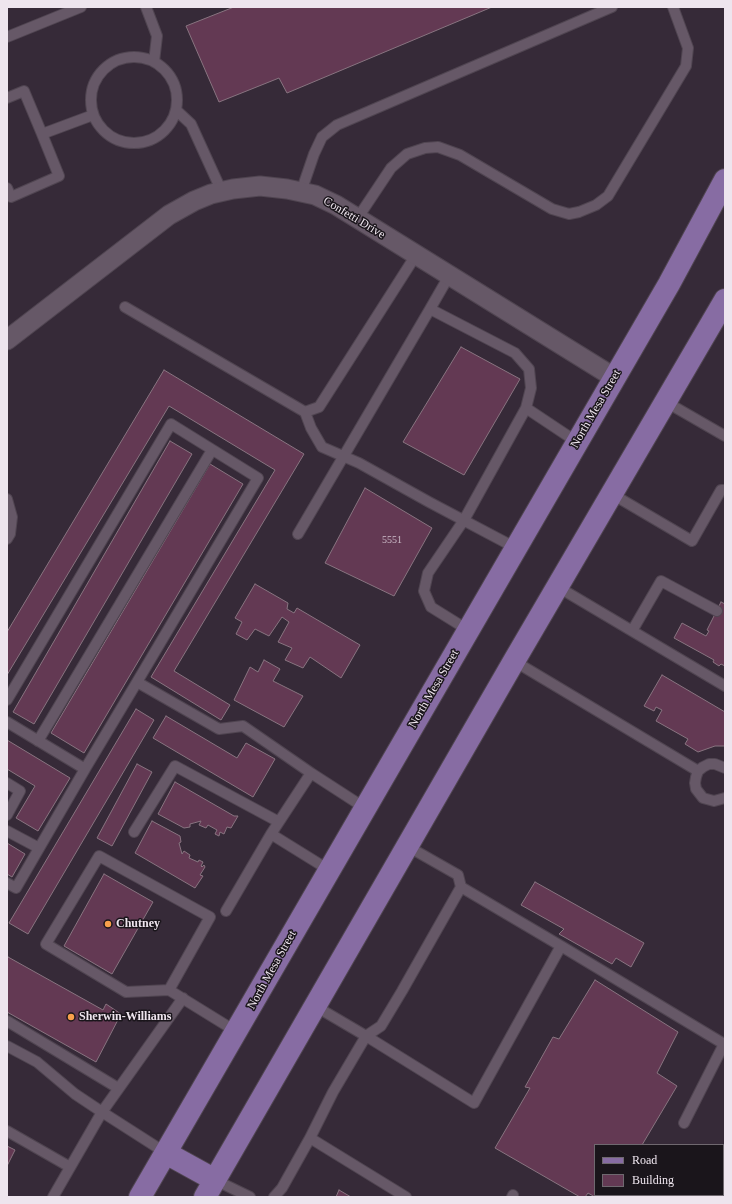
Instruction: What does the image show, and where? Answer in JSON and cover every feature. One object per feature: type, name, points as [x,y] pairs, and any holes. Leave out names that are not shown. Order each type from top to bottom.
[{"type":"main road","name":"North Mesa Street","points":[[140,1197],[237,1032],[329,870],[669,284],[725,180]]},
{"type":"main road","points":[[166,1153],[210,1188],[514,661],[725,300]]},
{"type":"street","name":"Confetti Drive","points":[[7,340],[169,215],[194,201],[222,192],[233,189],[260,186],[287,189],[315,195],[336,206],[614,378]]},
{"type":"lane","points":[[7,37],[80,7]]},
{"type":"lane","points":[[146,7],[157,36],[154,62]]},
{"type":"lane","points":[[301,192],[314,154],[322,138],[337,125],[612,7]]},
{"type":"lane","points":[[357,219],[391,168],[407,154],[425,148],[438,147],[460,155],[552,209],[569,214],[579,212],[596,205],[608,196],[686,66],[688,48],[673,7]]},
{"type":"lane","points":[[127,57],[140,57],[154,62],[165,70],[173,82],[177,96],[176,110],[170,123],[161,134],[148,141],[134,144],[120,141],[108,134],[98,124],[93,115],[91,96],[94,83],[102,71],[113,62],[127,57]]},
{"type":"lane","points":[[7,98],[24,91],[59,176],[11,197],[7,188]]},
{"type":"lane","points":[[176,110],[191,124],[222,192]]},
{"type":"lane","points":[[42,134],[93,115]]},
{"type":"lane","points":[[305,412],[319,407],[416,255]]},
{"type":"lane","points":[[298,534],[448,276]]},
{"type":"lane","points":[[125,308],[305,412],[310,428],[322,447],[359,463],[516,548]]},
{"type":"lane","points":[[430,309],[515,353],[529,369],[531,388],[526,408],[464,520],[428,573],[424,591],[431,607],[468,630]]},
{"type":"lane","points":[[666,402],[725,436]]},
{"type":"lane","points":[[526,408],[577,442]]},
{"type":"lane","points":[[7,700],[171,424],[258,478],[16,888],[7,883]]},
{"type":"lane","points":[[38,741],[212,450]]},
{"type":"lane","points":[[612,494],[692,541],[720,490],[725,490]]},
{"type":"lane","points":[[7,499],[12,517],[10,534],[7,539]]},
{"type":"lane","points":[[632,631],[661,581],[717,611]]},
{"type":"lane","points":[[558,587],[725,686]]},
{"type":"lane","points":[[514,661],[698,772]]},
{"type":"lane","points":[[137,682],[219,729],[243,726],[365,808]]},
{"type":"lane","points":[[7,722],[85,769]]},
{"type":"lane","points":[[725,768],[715,764],[709,764],[703,767],[698,772],[696,777],[696,789],[703,798],[714,802],[725,798]]},
{"type":"lane","points":[[134,832],[175,766],[279,822]]},
{"type":"lane","points":[[226,911],[271,834],[311,772]]},
{"type":"lane","points":[[7,783],[20,791],[7,815]]},
{"type":"lane","points":[[7,831],[39,848]]},
{"type":"lane","points":[[271,834],[329,870]]},
{"type":"lane","points":[[274,1197],[282,1188],[366,1036],[381,1026],[461,887],[458,875],[407,846]]},
{"type":"lane","points":[[169,990],[210,917],[99,856],[46,944],[126,992],[169,990],[237,1032]]},
{"type":"lane","points":[[461,887],[724,1044],[684,1123]]},
{"type":"lane","points":[[315,1006],[474,1103],[562,946]]},
{"type":"lane","points":[[53,1197],[102,1112],[183,998]]},
{"type":"lane","points":[[7,1021],[118,1088]]},
{"type":"lane","points":[[7,1046],[37,1062],[75,1094],[166,1153]]},
{"type":"lane","points":[[7,1131],[70,1167]]},
{"type":"lane","points":[[310,1138],[406,1197]]},
{"type":"lane","points":[[210,1188],[250,1197]]},
{"type":"building","points":[[234,7],[492,7],[287,93],[279,78],[219,102],[186,26]]},
{"type":"building","points":[[461,347],[520,379],[464,475],[403,442]]},
{"type":"building","points":[[164,370],[304,454],[174,671],[230,705],[221,720],[151,677],[275,470],[169,406],[7,675],[7,632]]},
{"type":"building","points":[[170,441],[192,454],[34,724],[13,712]]},
{"type":"building","points":[[210,464],[243,484],[84,753],[51,733]]},
{"type":"building","points":[[365,488],[432,528],[394,596],[325,563]]},
{"type":"building","points":[[255,584],[288,603],[287,609],[294,613],[297,608],[360,645],[341,678],[310,657],[303,668],[285,660],[292,648],[278,642],[289,622],[282,617],[269,636],[255,629],[247,640],[236,634],[242,622],[235,618]]},
{"type":"building","points":[[721,602],[725,604],[725,666],[721,664],[719,666],[713,662],[714,660],[674,638],[682,623],[706,636],[709,631],[707,630]]},
{"type":"building","points":[[264,660],[280,669],[273,681],[303,696],[284,727],[234,700],[250,667],[258,672]]},
{"type":"building","points":[[662,675],[725,712],[725,746],[715,746],[698,752],[685,744],[688,739],[656,721],[662,710],[656,707],[654,711],[644,706]]},
{"type":"building","points":[[136,709],[154,720],[28,934],[9,923]]},
{"type":"building","points":[[166,716],[237,758],[246,743],[275,759],[253,797],[153,738]]},
{"type":"building","points":[[7,740],[70,778],[38,831],[16,818],[35,786],[7,769]]},
{"type":"building","points":[[137,764],[152,772],[112,846],[97,838]]},
{"type":"building","points":[[175,782],[234,816],[238,816],[231,828],[227,827],[224,834],[220,832],[219,836],[215,834],[217,830],[208,825],[206,828],[199,825],[201,821],[190,824],[190,827],[184,828],[158,814]]},
{"type":"building","points":[[152,821],[180,836],[181,842],[179,843],[182,854],[184,851],[190,855],[189,858],[198,862],[199,860],[203,862],[201,866],[202,867],[204,865],[205,867],[200,875],[203,876],[195,888],[135,853]]},
{"type":"building","points":[[7,843],[25,854],[12,877],[7,874]]},
{"type":"building","name":"Chutney","points":[[104,874],[153,902],[112,974],[64,946]]},
{"type":"building","points":[[535,882],[644,943],[631,967],[616,958],[612,964],[559,934],[564,929],[521,905]]},
{"type":"building","points":[[8,957],[103,1010],[106,1004],[121,1014],[96,1062],[7,1012]]},
{"type":"building","points":[[595,980],[678,1032],[657,1073],[677,1086],[643,1144],[594,1144],[594,1196],[632,1197],[595,1197],[588,1193],[585,1197],[580,1197],[495,1148],[530,1088],[525,1087],[553,1037],[559,1039]]},
{"type":"building","points":[[7,1146],[15,1150],[7,1166]]},
{"type":"building","points":[[339,1190],[351,1197],[336,1197]]},
{"type":"place","name":"Chutney","points":[[108,924]]},
{"type":"place","name":"Sherwin-Williams","points":[[71,1017]]}]
